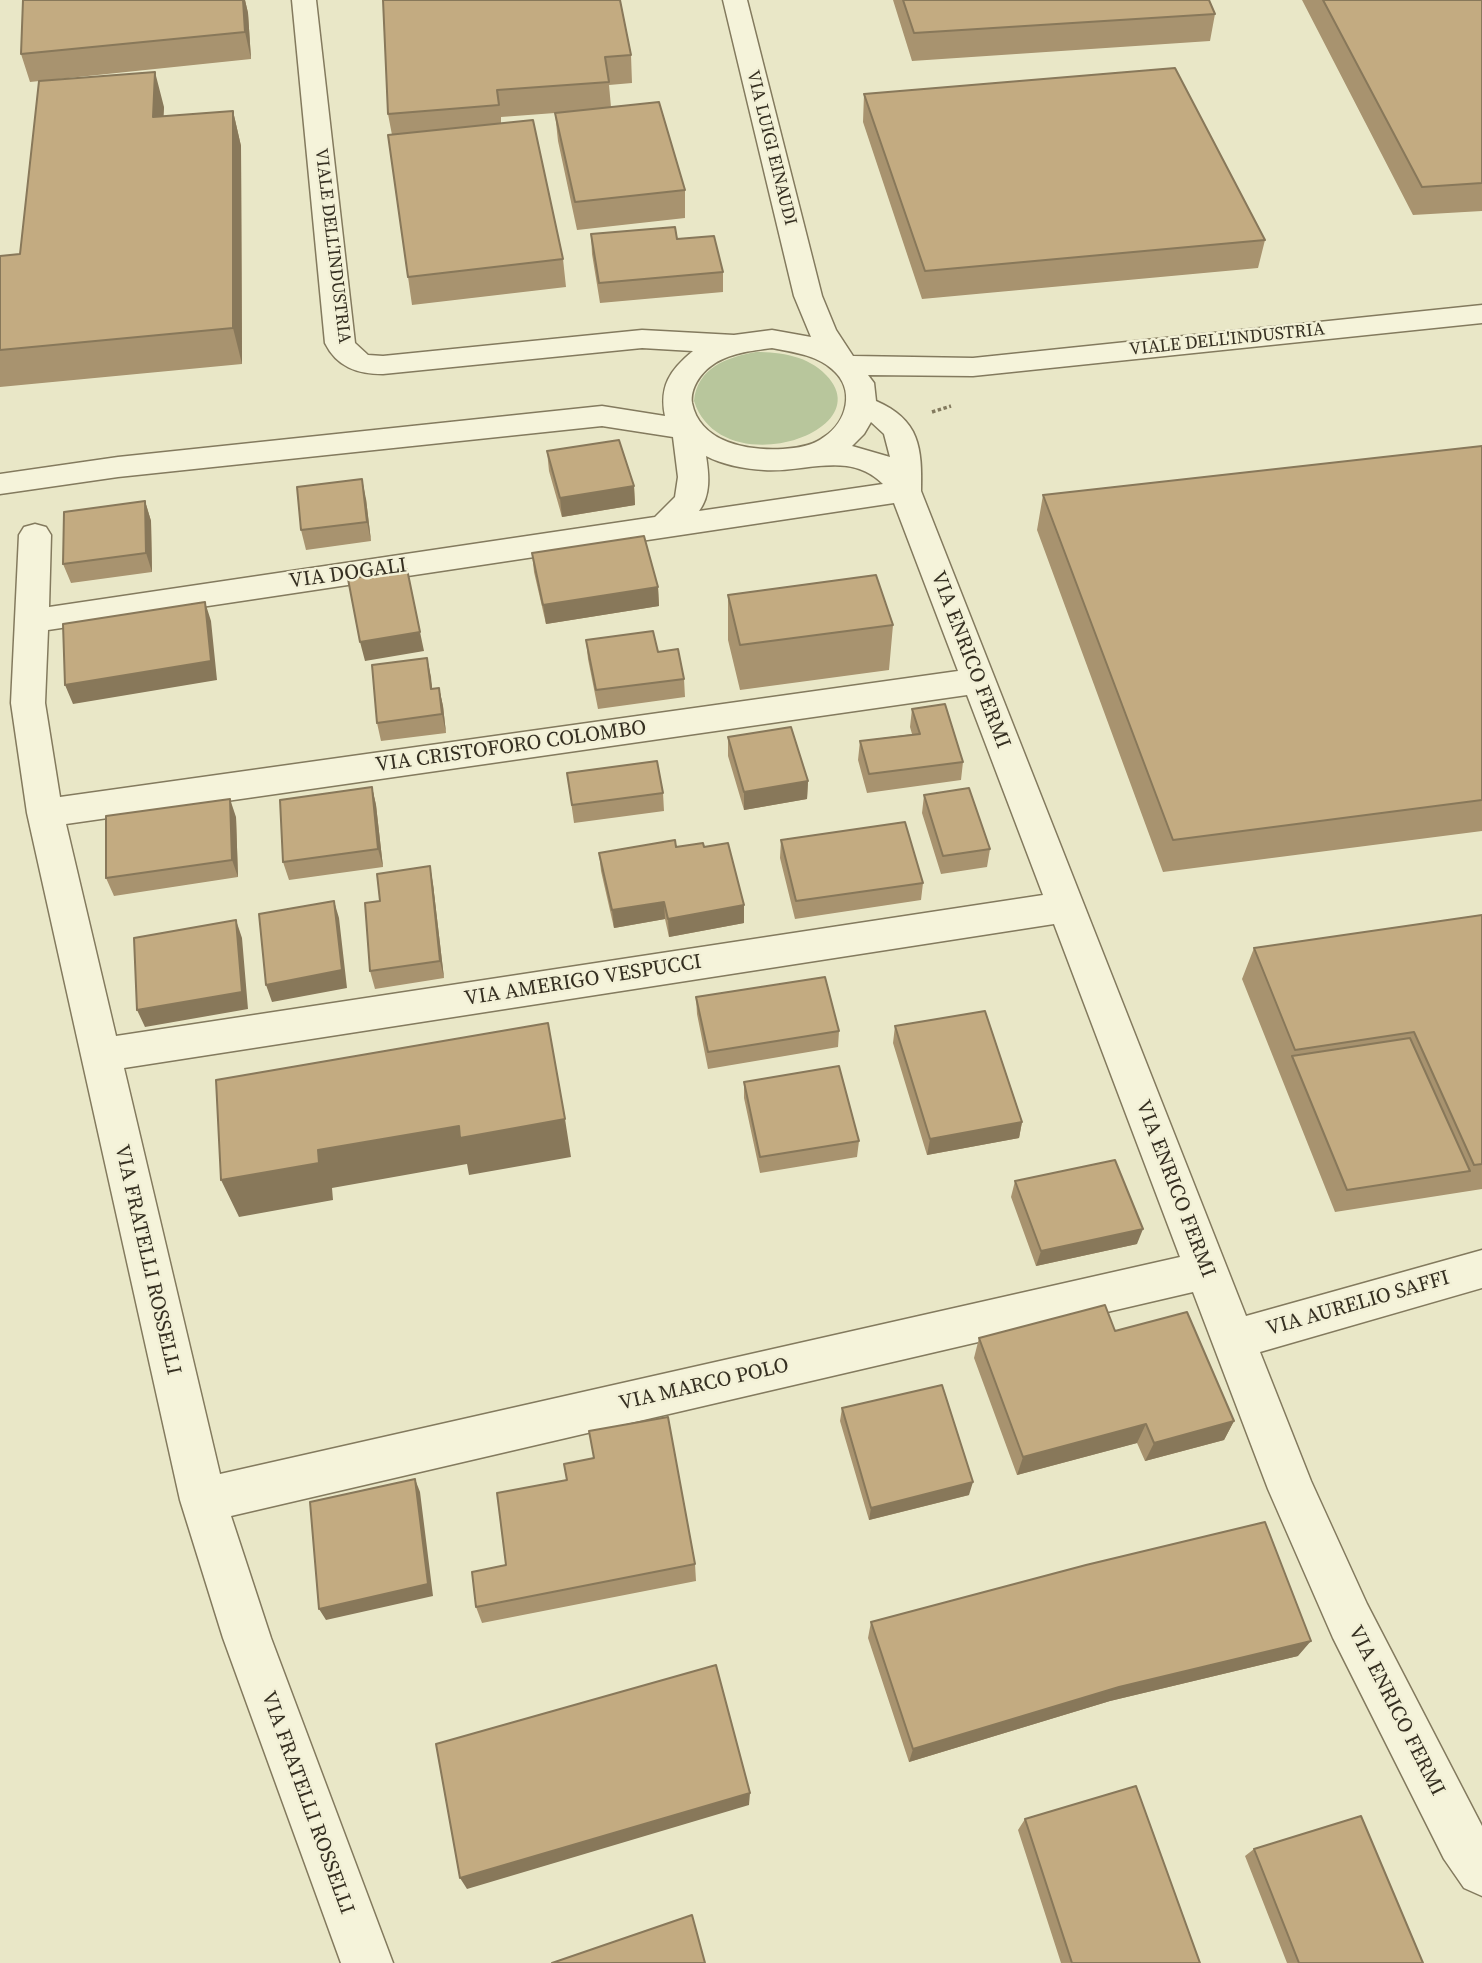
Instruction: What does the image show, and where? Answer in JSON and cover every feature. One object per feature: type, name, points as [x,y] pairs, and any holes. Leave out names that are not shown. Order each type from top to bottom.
[{"type":"street","name":"VIALE DELL'INDUSTRIA","points":[[304,0],[340,343],[351,358],[364,363],[383,365],[642,340],[745,341]]},
{"type":"street","name":"VIA LUIGI EINAUDI","points":[[735,0],[808,296],[821,330],[844,362]]},
{"type":"street","points":[[602,416],[660,393],[701,358],[785,326],[798,313],[808,296]]},
{"type":"street","name":"VIALE DELL'INDUSTRIA","points":[[844,362],[973,367],[1482,314]]},
{"type":"street","points":[[0,484],[118,467],[602,416],[687,429],[706,444],[745,458],[783,460],[815,454],[833,445],[850,432],[861,418],[864,405],[861,383],[844,362],[798,342],[745,341]]},
{"type":"street","name":"VIALE DELL'INDUSTRIA","points":[[864,405],[973,367]]},
{"type":"street","points":[[664,527],[690,501],[694,477],[687,429],[676,407],[675,396],[681,377]]},
{"type":"street","name":"VIA ENRICO FERMI","points":[[864,405],[891,420],[900,430],[906,460],[905,492]]},
{"type":"street","name":"VIA ENRICO FERMI","points":[[815,454],[838,454],[877,462],[894,473],[905,492],[1291,1489],[1350,1621],[1462,1841],[1482,1870]]},
{"type":"street","name":"VIA DOGALI","points":[[32,621],[905,492]]},
{"type":"street","name":"VIA FRATELLI ROSSELLI","points":[[35,534],[29,703],[46,813],[203,1500],[247,1639],[367,1963]]},
{"type":"street","name":"VIA CRISTOFORO COLOMBO","points":[[46,813],[978,681]]},
{"type":"street","name":"VIA AMERIGO VESPUCCI","points":[[101,1055],[1065,907]]},
{"type":"street","name":"VIA AURELIO SAFFI","points":[[1233,1340],[1482,1269]]},
{"type":"street","name":"VIA MARCO POLO","points":[[203,1500],[1206,1270]]},
{"type":"green space","points":[[756,352],[794,356],[819,369],[826,375],[838,396],[833,415],[816,430],[791,441],[762,445],[734,440],[710,426],[694,401],[701,380],[707,372],[724,361]]},
{"type":"building","points":[[23,0],[243,0],[245,32],[21,54]]},
{"type":"building","points":[[383,0],[620,0],[631,55],[605,57],[609,82],[497,90],[499,105],[388,114]]},
{"type":"building","points":[[903,0],[1209,0],[1215,14],[914,33]]},
{"type":"building","points":[[1323,0],[1482,0],[1482,183],[1422,187]]},
{"type":"building","points":[[1175,68],[1265,240],[925,271],[864,94]]},
{"type":"building","points":[[155,72],[153,117],[233,111],[233,328],[0,350],[0,256],[20,254],[39,81]]},
{"type":"building","points":[[659,102],[685,190],[575,202],[555,113]]},
{"type":"building","points":[[533,120],[563,259],[408,277],[388,135]]},
{"type":"building","points":[[675,227],[677,239],[714,236],[723,272],[599,283],[591,234]]},
{"type":"building","points":[[619,440],[634,486],[560,498],[547,451]]},
{"type":"building","points":[[1482,446],[1482,800],[1173,840],[1043,495]]},
{"type":"building","points":[[362,479],[367,522],[301,530],[297,487]]},
{"type":"building","points":[[145,501],[146,553],[63,564],[64,512]]},
{"type":"building","points":[[644,536],[658,587],[543,605],[532,553]]},
{"type":"building","points":[[407,569],[420,632],[360,642],[348,579]]},
{"type":"building","points":[[876,575],[893,625],[740,645],[728,595]]},
{"type":"building","points":[[205,602],[211,661],[65,685],[63,624]]},
{"type":"building","points":[[653,631],[658,652],[678,649],[684,679],[596,690],[586,640]]},
{"type":"building","points":[[427,658],[431,689],[439,688],[442,714],[377,723],[372,665]]},
{"type":"building","points":[[945,704],[963,762],[869,774],[860,741],[920,734],[912,709]]},
{"type":"building","points":[[791,727],[808,781],[744,792],[728,737]]},
{"type":"building","points":[[657,761],[663,793],[572,805],[567,773]]},
{"type":"building","points":[[372,787],[378,849],[283,862],[280,800]]},
{"type":"building","points":[[969,788],[990,849],[943,856],[924,795]]},
{"type":"building","points":[[230,799],[232,860],[106,878],[106,816]]},
{"type":"building","points":[[905,822],[923,883],[796,901],[781,840]]},
{"type":"building","points":[[675,840],[676,847],[703,843],[704,847],[728,843],[744,905],[668,919],[664,902],[612,910],[599,853]]},
{"type":"building","points":[[430,866],[440,961],[370,971],[365,903],[380,901],[377,874]]},
{"type":"building","points":[[334,901],[342,970],[266,985],[259,914]]},
{"type":"building","points":[[1482,915],[1482,1164],[1474,1165],[1414,1032],[1295,1050],[1254,948]]},
{"type":"building","points":[[236,920],[242,992],[137,1010],[134,938]]},
{"type":"building","points":[[825,977],[839,1031],[708,1052],[696,997]]},
{"type":"building","points":[[985,1011],[1022,1122],[930,1139],[895,1026]]},
{"type":"building","points":[[548,1023],[565,1119],[460,1138],[459,1126],[318,1150],[319,1163],[221,1180],[216,1080]]},
{"type":"building","points":[[1410,1038],[1470,1171],[1347,1190],[1292,1056]]},
{"type":"building","points":[[839,1066],[859,1141],[760,1157],[744,1082]]},
{"type":"building","points":[[1115,1160],[1143,1229],[1041,1251],[1015,1181]]},
{"type":"building","points":[[1105,1305],[1115,1331],[1187,1312],[1234,1421],[1154,1443],[1146,1424],[1023,1457],[979,1338]]},
{"type":"building","points":[[942,1385],[973,1482],[871,1508],[842,1408]]},
{"type":"building","points":[[668,1417],[695,1564],[476,1607],[472,1572],[506,1565],[497,1493],[567,1480],[564,1464],[594,1458],[589,1431]]},
{"type":"building","points":[[415,1479],[428,1584],[319,1609],[310,1502]]},
{"type":"building","points":[[1265,1522],[1311,1641],[1119,1687],[913,1749],[871,1622],[1086,1565]]},
{"type":"building","points":[[716,1665],[750,1793],[460,1878],[436,1744]]},
{"type":"building","points":[[1136,1786],[1200,1963],[1072,1963],[1025,1819]]},
{"type":"building","points":[[1361,1816],[1423,1963],[1299,1963],[1254,1849]]},
{"type":"building","points":[[692,1915],[705,1963],[552,1963]]}]
